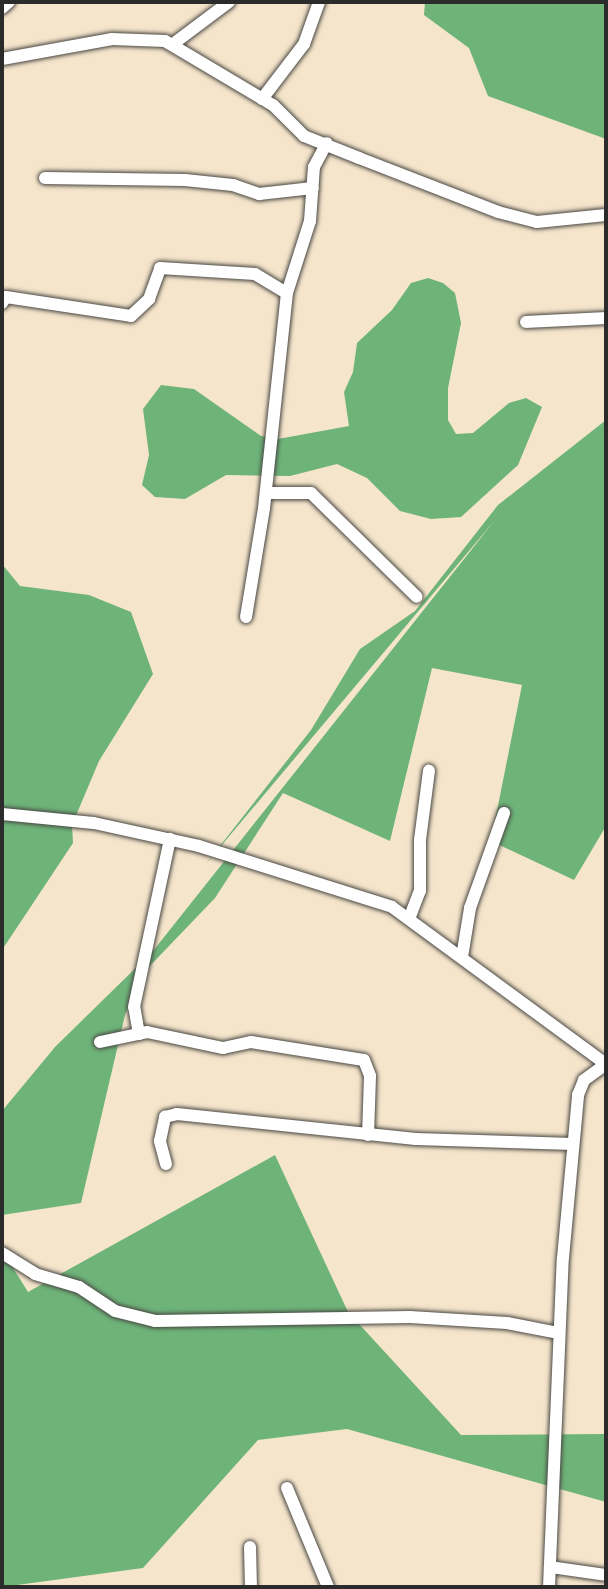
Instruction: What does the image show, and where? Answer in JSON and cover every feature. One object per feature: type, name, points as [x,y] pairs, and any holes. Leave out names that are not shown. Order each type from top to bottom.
[{"type":"street","points":[[2,8],[9,2]]},
{"type":"street","points":[[173,44],[229,2]]},
{"type":"street","points":[[262,99],[304,44],[319,2]]},
{"type":"street","points":[[2,59],[122,38],[150,38],[173,44],[262,99],[304,136],[498,212],[537,222],[606,215]]},
{"type":"street","points":[[246,617],[266,493],[287,293],[310,221],[314,167],[327,143]]},
{"type":"street","points":[[45,178],[185,180],[233,185],[259,194],[313,188]]},
{"type":"street","points":[[2,303],[6,298],[131,316],[149,299],[160,268],[255,274],[287,293]]},
{"type":"street","points":[[526,322],[606,318]]},
{"type":"street","points":[[266,493],[311,493],[417,597]]},
{"type":"street","points":[[409,919],[420,891],[420,840],[429,771]]},
{"type":"street","points":[[462,957],[470,908],[504,813]]},
{"type":"street","points":[[2,814],[93,823],[170,839],[392,906],[606,1064],[584,1080],[578,1095],[559,1333],[550,1587]]},
{"type":"street","points":[[139,1034],[134,1007],[170,839]]},
{"type":"street","points":[[100,1042],[139,1034],[223,1048],[251,1042],[364,1060],[370,1076],[368,1135]]},
{"type":"street","points":[[166,1164],[160,1141],[165,1117],[177,1114],[368,1135],[573,1143]]},
{"type":"street","points":[[2,1253],[35,1274],[79,1287],[115,1311],[155,1321],[410,1317],[507,1323],[559,1333]]},
{"type":"street","points":[[287,1488],[328,1587]]},
{"type":"street","points":[[250,1547],[251,1587]]},
{"type":"street","points":[[550,1567],[606,1575]]},
{"type":"green space","points":[[425,2],[606,2],[606,139],[488,96],[469,48],[424,15]]},
{"type":"green space","points":[[428,278],[443,283],[455,293],[461,323],[448,388],[448,420],[456,434],[473,433],[509,403],[526,398],[542,407],[518,465],[461,517],[431,519],[400,511],[367,478],[337,464],[290,476],[226,475],[185,499],[155,497],[142,485],[149,455],[143,409],[161,385],[194,389],[261,436],[278,439],[349,426],[344,392],[353,372],[357,343],[392,310],[411,283]]},
{"type":"green space","points":[[606,420],[606,826],[574,880],[491,841],[522,685],[432,668],[390,841],[283,793],[215,898],[145,971],[125,1015],[81,1203],[2,1215],[2,1111],[55,1047],[153,951],[495,520],[205,865],[311,730],[360,649],[415,611],[498,505]]},
{"type":"green space","points":[[2,564],[20,586],[89,595],[131,612],[153,674],[99,761],[72,825],[73,843],[2,950]]},
{"type":"green space","points":[[275,1155],[348,1312],[461,1435],[606,1434],[606,1502],[347,1429],[258,1440],[143,1568],[2,1587],[2,1250],[28,1292]]}]
